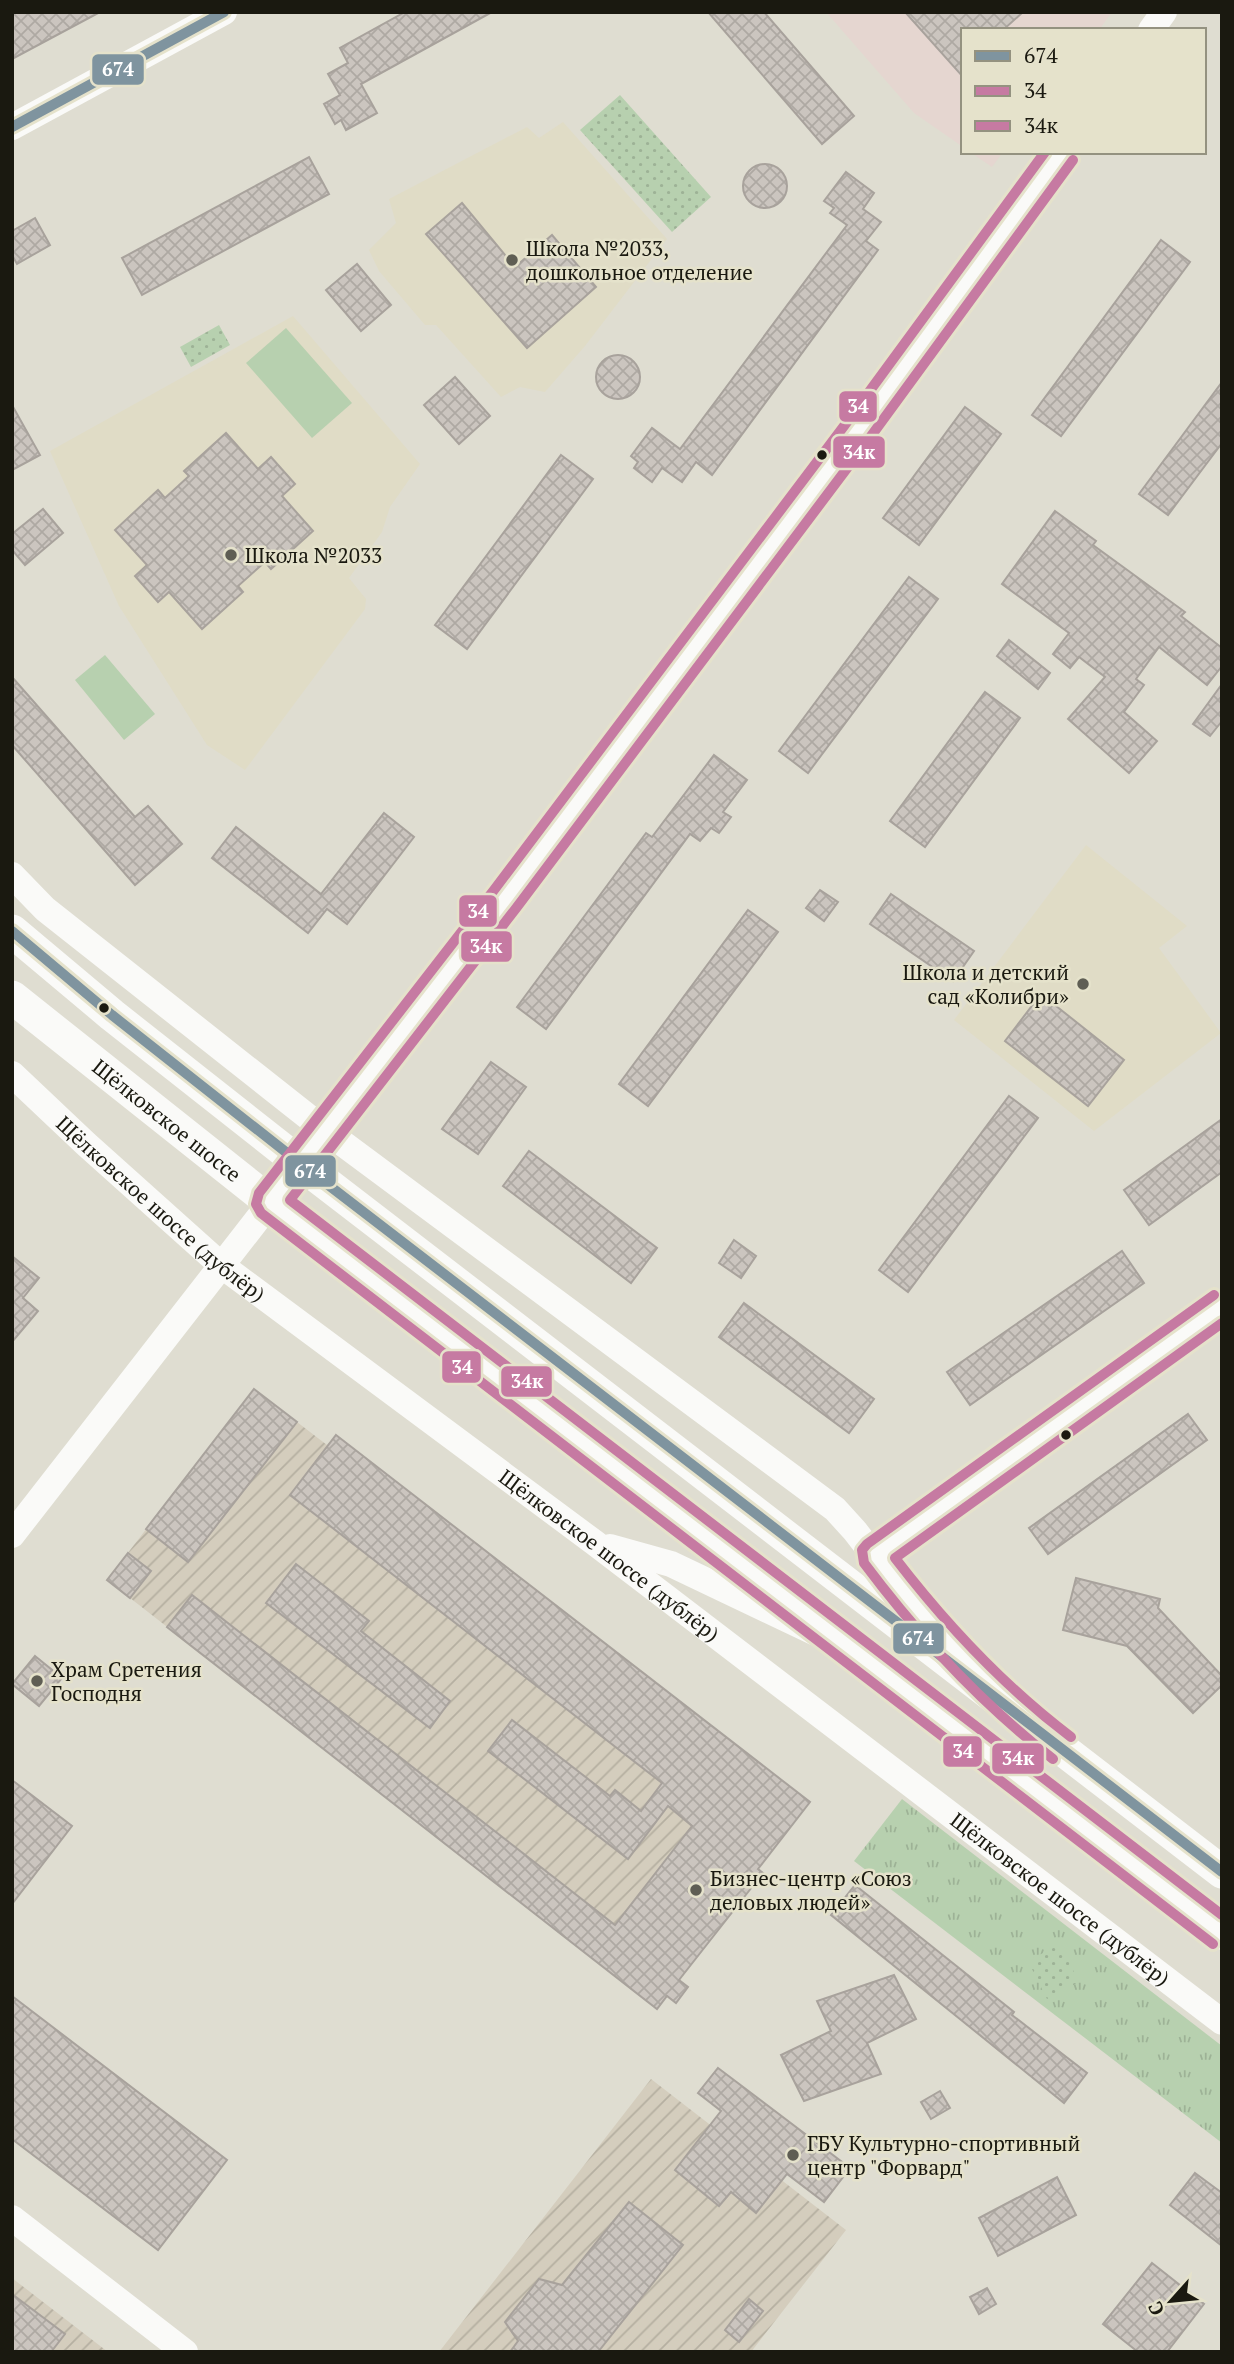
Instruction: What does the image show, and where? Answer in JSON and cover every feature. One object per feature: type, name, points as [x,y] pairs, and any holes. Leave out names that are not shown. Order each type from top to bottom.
[{"type":"main road","points":[[12,932],[112,1015],[301,1164],[1222,1872]]},
{"type":"main road","name":"Щёлковское шоссе","points":[[12,997],[270,1202],[1222,1933]]},
{"type":"street","points":[[12,127],[224,12]]},
{"type":"street","points":[[1152,28],[1164,12]]},
{"type":"street","points":[[12,1535],[510,893],[893,386],[1061,154]]},
{"type":"street","points":[[12,874],[45,909],[326,1131],[835,1509],[875,1555],[903,1593],[1032,1726]]},
{"type":"street","name":"Щёлковское шоссе (дублёр)","points":[[12,1074],[221,1265],[594,1543],[1222,2022]]},
{"type":"street","points":[[875,1555],[1222,1306]]},
{"type":"street","points":[[594,1543],[671,1564],[848,1648]]},
{"type":"street","points":[[12,2218],[185,2352]]},
{"type":"shaded area","points":[[826,12],[1112,12],[1100,28],[961,28],[961,146],[914,113]]},
{"type":"shaded area","name":"Школа №2033, дошкольное отделение","points":[[563,122],[667,239],[585,346],[545,392],[520,387],[501,397],[436,325],[425,325],[379,271],[369,250],[396,223],[389,199],[527,127],[539,138]]},
{"type":"shaded area","points":[[973,154],[1002,154],[992,167]]},
{"type":"shaded area","name":"Школа №2033","points":[[293,316],[420,464],[390,507],[382,532],[349,578],[366,599],[365,609],[245,770],[207,745],[119,606],[50,451]]},
{"type":"shaded area","name":"Школа и детский сад «Колибри»","points":[[1086,845],[1187,926],[1159,948],[1221,1033],[1094,1131],[954,1020]]},
{"type":"shaded area","points":[[254,1389],[327,1445],[336,1435],[810,1802],[762,1864],[700,1816],[637,1942],[682,1977],[680,1980],[688,1987],[676,2003],[667,1997],[657,2009],[107,1580]]},
{"type":"shaded area","points":[[651,2079],[846,2230],[751,2352],[439,2352]]},
{"type":"shaded area","points":[[12,2278],[108,2352],[12,2352]]},
{"type":"green space","points":[[620,95],[711,197],[672,232],[580,130]]},
{"type":"green space","points":[[219,325],[230,345],[191,367],[180,347]]},
{"type":"green space","points":[[286,328],[352,403],[312,438],[246,363]]},
{"type":"green space","points":[[105,655],[155,714],[124,740],[75,680]]},
{"type":"green space","points":[[902,1799],[1222,2046],[1222,2143],[854,1861]]},
{"type":"green space","points":[[1060,1944],[1079,1982],[1047,1999],[1028,1961]]},
{"type":"building","points":[[12,12],[100,12],[12,59]]},
{"type":"building","points":[[405,12],[492,12],[361,84],[377,113],[346,130],[341,120],[335,124],[324,104],[340,95],[328,74],[348,63],[340,48]]},
{"type":"building","points":[[708,12],[764,12],[854,116],[822,144]]},
{"type":"building","points":[[905,12],[1023,12],[1005,28],[961,28],[961,75]]},
{"type":"building","points":[[309,157],[329,194],[142,295],[122,258]]},
{"type":"building","points":[[765,164],[774,165],[781,170],[786,177],[786,195],[781,202],[774,207],[765,208],[756,207],[749,202],[744,195],[743,186],[744,177],[749,170],[756,165]]},
{"type":"building","points":[[846,172],[874,193],[863,209],[881,222],[866,241],[878,250],[712,475],[696,462],[682,482],[662,468],[652,482],[634,468],[638,462],[631,456],[652,428],[680,449],[847,225],[830,213],[834,208],[824,201]]},
{"type":"building","points":[[462,203],[515,267],[552,235],[596,287],[527,348],[426,234]]},
{"type":"building","points":[[35,218],[50,245],[17,264],[12,255],[12,231]]},
{"type":"building","points":[[1161,240],[1190,262],[1061,436],[1032,415]]},
{"type":"building","points":[[357,264],[391,305],[361,331],[326,290]]},
{"type":"building","points":[[618,355],[627,356],[634,361],[639,368],[639,386],[634,393],[627,398],[618,399],[609,398],[602,393],[597,386],[596,377],[597,368],[602,361],[609,356]]},
{"type":"building","points":[[455,377],[490,416],[459,444],[424,405]]},
{"type":"building","points":[[1222,382],[1222,443],[1168,515],[1139,494]]},
{"type":"building","points":[[12,405],[40,455],[12,470]]},
{"type":"building","points":[[965,407],[1001,434],[919,545],[883,518]]},
{"type":"building","points":[[226,433],[258,469],[271,457],[295,484],[282,496],[313,531],[271,569],[265,562],[238,586],[243,592],[202,629],[169,592],[158,602],[135,576],[147,565],[115,530],[158,490],[165,498],[189,476],[184,471]]},
{"type":"building","points":[[561,455],[593,479],[467,649],[435,625]]},
{"type":"building","points":[[43,509],[63,533],[25,565],[12,550],[12,534]]},
{"type":"building","points":[[1055,511],[1096,541],[1093,545],[1185,612],[1181,616],[1222,648],[1222,666],[1207,685],[1159,647],[1136,679],[1144,685],[1124,712],[1157,741],[1129,773],[1068,719],[1105,677],[1079,657],[1070,668],[1053,654],[1069,633],[1002,584]]},
{"type":"building","points":[[909,577],[938,599],[808,773],[779,751]]},
{"type":"building","points":[[1009,640],[1050,673],[1038,689],[997,656]]},
{"type":"building","points":[[12,677],[135,817],[148,806],[182,844],[135,885],[12,745]]},
{"type":"building","points":[[1222,684],[1222,721],[1210,736],[1193,724]]},
{"type":"building","points":[[985,692],[1020,718],[925,847],[890,821]]},
{"type":"building","points":[[714,755],[747,780],[723,812],[731,817],[719,833],[711,828],[700,841],[690,834],[546,1029],[517,1007],[646,833],[652,837]]},
{"type":"building","points":[[384,813],[414,837],[347,924],[327,909],[308,933],[212,858],[236,827],[321,894]]},
{"type":"building","points":[[820,890],[838,902],[824,921],[806,908]]},
{"type":"building","points":[[891,894],[974,951],[953,981],[870,924]]},
{"type":"building","points":[[748,910],[778,932],[648,1106],[619,1084]]},
{"type":"building","points":[[1041,994],[1124,1060],[1088,1106],[1005,1041]]},
{"type":"building","points":[[491,1062],[526,1087],[478,1154],[442,1129]]},
{"type":"building","points":[[1009,1096],[1038,1118],[908,1292],[879,1270]]},
{"type":"building","points":[[1222,1119],[1222,1172],[1149,1225],[1124,1190]]},
{"type":"building","points":[[529,1151],[657,1248],[631,1283],[503,1186]]},
{"type":"building","points":[[734,1240],[756,1256],[741,1278],[719,1263]]},
{"type":"building","points":[[1122,1251],[1144,1283],[970,1405],[947,1372]]},
{"type":"building","points":[[12,1256],[39,1278],[23,1298],[38,1311],[12,1342]]},
{"type":"building","points":[[744,1303],[874,1399],[849,1433],[719,1337]]},
{"type":"building","points":[[254,1389],[297,1422],[188,1562],[146,1529]]},
{"type":"building","points":[[1188,1414],[1207,1440],[1048,1554],[1029,1528]]},
{"type":"building","points":[[336,1435],[810,1802],[758,1869],[763,1873],[679,1980],[688,1987],[676,2003],[667,1996],[657,2009],[167,1627],[192,1595],[615,1925],[692,1826],[668,1806],[628,1859],[488,1751],[512,1720],[610,1796],[615,1790],[641,1811],[662,1783],[290,1495]]},
{"type":"building","points":[[128,1553],[151,1571],[130,1598],[107,1580]]},
{"type":"building","points":[[296,1564],[369,1621],[361,1631],[450,1701],[430,1728],[266,1603]]},
{"type":"building","points":[[1076,1578],[1160,1599],[1158,1608],[1222,1676],[1222,1685],[1193,1713],[1127,1646],[1063,1630]]},
{"type":"building","name":"Храм Сретения Господня","points":[[35,1656],[62,1678],[39,1706],[12,1684]]},
{"type":"building","points":[[12,1780],[72,1826],[12,1904]]},
{"type":"building","points":[[855,1885],[1014,2012],[1012,2015],[1087,2073],[1064,2103],[831,1915]]},
{"type":"building","points":[[894,1975],[916,2019],[867,2043],[881,2074],[804,2101],[781,2055],[831,2031],[817,2001]]},
{"type":"building","points":[[12,1996],[227,2160],[158,2250],[12,2139]]},
{"type":"building","points":[[718,2068],[850,2168],[824,2202],[787,2174],[756,2213],[731,2192],[719,2206],[675,2170],[721,2111],[698,2093]]},
{"type":"building","points":[[940,2091],[950,2108],[931,2119],[921,2102]]},
{"type":"building","points":[[1195,2173],[1222,2193],[1222,2246],[1170,2205]]},
{"type":"building","points":[[1057,2177],[1076,2215],[998,2256],[979,2218]]},
{"type":"building","points":[[629,2202],[683,2245],[598,2352],[510,2352],[518,2341],[505,2322],[539,2279],[562,2285]]},
{"type":"building","points":[[1152,2263],[1204,2304],[1167,2352],[1138,2352],[1103,2324]]},
{"type":"building","points":[[987,2288],[996,2304],[979,2314],[970,2297]]},
{"type":"building","points":[[12,2294],[65,2334],[51,2352],[12,2352]]},
{"type":"building","points":[[749,2299],[763,2311],[739,2342],[725,2330]]},
{"type":"transit line","name":"674","points":[[12,127],[224,12]]},
{"type":"transit line","name":"34","points":[[1044,154],[844,426],[494,890],[259,1193],[256,1204],[261,1213],[1213,1944]]},
{"type":"transit line","name":"34к","points":[[1073,160],[866,443],[517,907],[290,1200],[1222,1915]]},
{"type":"transit line","name":"674","points":[[12,931],[112,1015],[301,1164],[1222,1872]]},
{"type":"transit line","name":"34к","points":[[1053,1759],[976,1692],[929,1642],[864,1563],[862,1550],[1214,1295]]},
{"type":"transit line","name":"34","points":[[1071,1737],[999,1676],[934,1606],[895,1558],[1222,1323]]},
{"type":"place","name":"Школа №2033, дошкольное отделение","points":[[512,260]]},
{"type":"place","name":"Школа №2033","points":[[231,555]]},
{"type":"place","name":"Школа и детский сад «Колибри»","points":[[1083,984]]},
{"type":"place","name":"Храм Сретения Господня","points":[[37,1681]]},
{"type":"place","name":"Бизнес-центр «Союз деловых людей»","points":[[696,1890]]},
{"type":"place","name":"ГБУ Культурно-спортивный центр \"Форвард\"","points":[[793,2155]]}]
